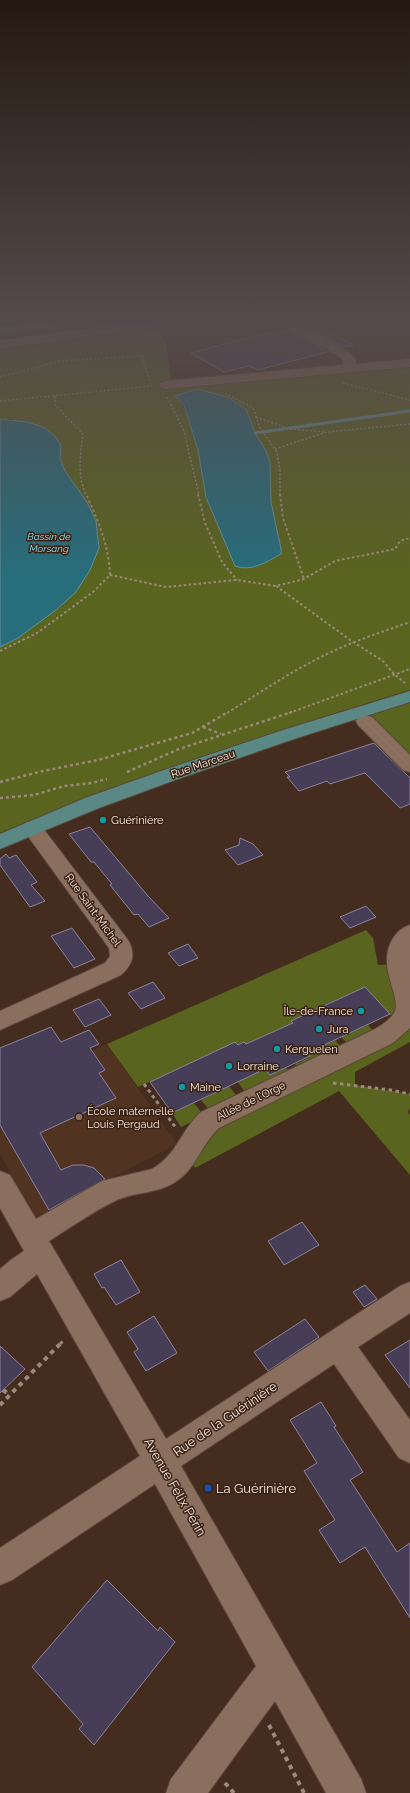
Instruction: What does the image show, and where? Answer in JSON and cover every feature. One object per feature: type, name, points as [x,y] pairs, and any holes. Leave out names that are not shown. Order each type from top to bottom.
[{"type":"main road","name":"Rue Marceau","points":[[0,842],[91,804],[205,763],[356,712],[410,696]]},
{"type":"street","points":[[365,721],[410,766]]},
{"type":"street","name":"Rue Saint-Michel","points":[[0,1021],[112,969],[121,962],[124,955],[120,946],[32,828]]},
{"type":"street","name":"Allée de l'Orge","points":[[0,1288],[22,1268],[36,1246],[112,1189],[157,1180],[168,1173],[180,1163],[201,1128],[210,1120],[384,1036],[401,1022],[409,1006],[397,956],[399,946],[404,938],[410,933]]},
{"type":"street","name":"Avenue Félix Périn","points":[[0,1183],[161,1462],[347,1793]]},
{"type":"street","name":"Rue de la Guérinière","points":[[0,1568],[410,1296]]},
{"type":"street","points":[[338,1344],[410,1447]]},
{"type":"street","points":[[185,1793],[277,1668]]},
{"type":"path","points":[[0,651],[37,633],[93,592],[110,575],[109,555],[94,511],[82,484],[79,461],[83,434],[57,407]]},
{"type":"path","points":[[172,407],[184,431],[205,523],[222,562],[237,580]]},
{"type":"path","points":[[250,407],[253,408],[260,428],[275,449],[280,470],[279,490],[283,518],[304,579]]},
{"type":"path","points":[[256,417],[290,429],[327,432],[410,424]]},
{"type":"path","points":[[275,449],[327,432]]},
{"type":"path","points":[[110,575],[166,587],[237,580],[276,586],[304,579],[336,561],[395,549],[400,542],[410,538]]},
{"type":"path","points":[[276,586],[353,642],[383,661],[394,674],[410,687]]},
{"type":"path","points":[[0,782],[43,770],[98,760],[192,732],[250,699],[281,678],[353,642],[410,622]]},
{"type":"path","points":[[125,773],[149,761],[221,734],[410,669]]},
{"type":"path","points":[[202,727],[221,734]]},
{"type":"path","points":[[0,798],[34,795],[64,786],[92,783],[112,778]]},
{"type":"path","points":[[144,1084],[176,1129]]},
{"type":"path","points":[[355,1085],[410,1094]]},
{"type":"path","points":[[164,1113],[169,1110]]},
{"type":"path","points":[[0,1405],[40,1363],[81,1324]]},
{"type":"path","points":[[3,1390],[10,1396]]},
{"type":"path","points":[[267,1722],[304,1793]]},
{"type":"shaded area","name":"École maternelle Louis Pergaud","points":[[107,1044],[177,1144],[36,1217],[0,1154],[0,1091]]},
{"type":"green space","points":[[0,407],[184,407],[193,430],[208,497],[281,549],[271,502],[265,449],[256,435],[246,409],[240,407],[410,407],[410,690],[336,713],[83,799],[0,833],[0,647],[18,638],[56,610],[76,592],[96,521],[87,502],[65,471],[60,458],[61,445],[12,419],[0,419]]},
{"type":"green space","points":[[410,701],[410,759],[364,714]]},
{"type":"green space","points":[[366,930],[373,938],[378,965],[392,964],[399,1005],[393,1018],[365,987],[343,1000],[340,998],[318,1008],[319,1010],[307,1016],[305,1014],[291,1021],[293,1023],[246,1044],[244,1042],[208,1055],[138,1087],[107,1044]]},
{"type":"green space","points":[[410,1024],[410,1042],[355,1072],[355,1085],[410,1094],[410,1108],[408,1112],[410,1115],[410,1175],[339,1091],[195,1168],[189,1160],[205,1133]]},
{"type":"green space","points":[[368,1025],[374,1032],[349,1045],[341,1037]]},
{"type":"green space","points":[[335,1040],[342,1048],[299,1068],[295,1064],[310,1057],[307,1053]]},
{"type":"green space","points":[[286,1068],[291,1073],[247,1095],[238,1082],[265,1069],[270,1075]]},
{"type":"green space","points":[[229,1086],[239,1099],[211,1112],[201,1100]]},
{"type":"green space","points":[[194,1103],[204,1116],[181,1127],[172,1113]]},
{"type":"water","points":[[185,407],[242,407],[246,409],[256,435],[265,449],[270,462],[271,502],[281,554],[253,567],[241,568],[235,566],[206,497],[198,450]]},
{"type":"water","name":"Bassin de Morsang","points":[[0,419],[28,422],[45,428],[55,436],[61,445],[60,458],[65,471],[87,502],[96,521],[99,548],[90,570],[76,592],[56,610],[18,638],[0,647]]},
{"type":"building","points":[[374,743],[410,778],[410,804],[400,808],[365,773],[330,784],[327,781],[299,791],[287,777],[290,777],[285,772]]},
{"type":"building","points":[[90,827],[148,896],[169,918],[149,927],[138,914],[134,915],[110,885],[112,884],[94,862],[91,862],[69,834]]},
{"type":"building","points":[[240,838],[253,844],[263,855],[238,865],[225,850],[239,845]]},
{"type":"building","points":[[6,854],[9,858],[16,855],[37,882],[31,885],[45,901],[30,907],[0,865],[0,859]]},
{"type":"building","points":[[366,906],[376,917],[350,928],[340,917]]},
{"type":"building","points":[[72,928],[95,959],[74,968],[51,936]]},
{"type":"building","points":[[188,944],[198,958],[179,966],[168,953]]},
{"type":"building","points":[[153,982],[165,998],[141,1009],[128,993]]},
{"type":"building","points":[[365,987],[390,1014],[307,1053],[310,1056],[270,1075],[265,1069],[172,1113],[150,1082],[235,1042],[238,1045],[244,1042],[246,1044],[293,1023],[291,1021]]},
{"type":"building","points":[[99,999],[111,1015],[85,1027],[73,1010]]},
{"type":"building","points":[[51,1027],[61,1042],[89,1030],[99,1044],[90,1048],[105,1070],[99,1073],[116,1098],[40,1133],[61,1170],[73,1165],[84,1165],[94,1168],[105,1179],[49,1210],[0,1125],[0,1048]]},
{"type":"building","points":[[302,1222],[319,1245],[284,1265],[268,1241]]},
{"type":"building","points":[[121,1260],[140,1292],[116,1305],[104,1287],[102,1288],[94,1274]]},
{"type":"building","points":[[365,1285],[377,1299],[364,1307],[353,1292]]},
{"type":"building","points":[[154,1316],[177,1353],[146,1371],[134,1352],[138,1349],[127,1332]]},
{"type":"building","points":[[305,1319],[319,1337],[268,1371],[254,1352]]},
{"type":"building","points":[[410,1340],[410,1388],[385,1355]]},
{"type":"building","points":[[0,1346],[25,1369],[0,1393]]},
{"type":"building","points":[[321,1402],[336,1426],[334,1427],[363,1472],[350,1480],[397,1552],[410,1543],[410,1618],[365,1547],[340,1563],[319,1530],[335,1520],[304,1471],[317,1463],[290,1420]]},
{"type":"building","points":[[107,1580],[158,1631],[160,1627],[175,1642],[94,1745],[79,1729],[83,1724],[32,1667]]},
{"type":"waterway","points":[[255,433],[410,411]]},
{"type":"place","name":"Guérinière","points":[[103,820]]},
{"type":"place","name":"Île-de-France","points":[[361,1011]]},
{"type":"place","name":"Jura","points":[[319,1029]]},
{"type":"place","name":"Kerguelen","points":[[277,1049]]},
{"type":"place","name":"Lorraine","points":[[229,1066]]},
{"type":"place","name":"Maine","points":[[182,1087]]},
{"type":"place","name":"École maternelle Louis Pergaud","points":[[79,1117]]},
{"type":"place","name":"La Guérinière","points":[[208,1488]]}]
